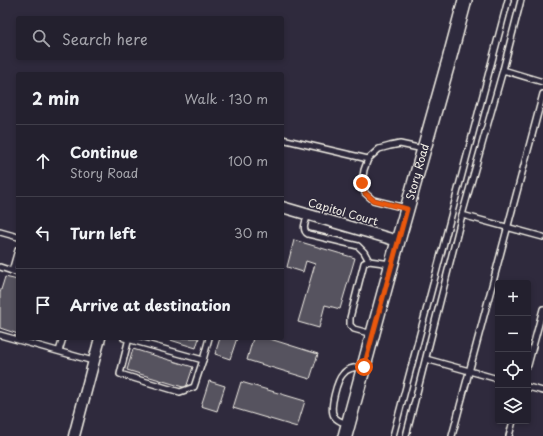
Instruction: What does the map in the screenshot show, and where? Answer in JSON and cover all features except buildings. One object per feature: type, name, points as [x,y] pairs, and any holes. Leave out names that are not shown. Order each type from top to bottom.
[{"type":"street","name":"Story Road","points":[[347,430],[391,264],[465,0]]},
{"type":"street","name":"Capitol Court","points":[[284,208],[398,241]]},
{"type":"street","points":[[74,436],[99,340]]},
{"type":"lane","points":[[393,436],[508,0]]},
{"type":"lane","points":[[406,436],[462,215],[521,0]]},
{"type":"lane","points":[[502,70],[543,82]]},
{"type":"lane","points":[[452,436],[543,94]]},
{"type":"lane","points":[[284,139],[368,159]]},
{"type":"lane","points":[[407,209],[373,200],[365,193],[362,183],[364,170],[368,159],[379,149],[400,144],[424,149]]},
{"type":"lane","points":[[308,215],[304,230],[305,233],[358,246],[364,252],[369,261]]},
{"type":"lane","points":[[462,215],[543,237]]},
{"type":"lane","points":[[0,232],[16,236]]},
{"type":"lane","points":[[372,334],[354,329],[350,325],[350,318],[364,263],[369,261],[391,264]]},
{"type":"lane","points":[[1,267],[15,272]]},
{"type":"lane","points":[[531,353],[543,309]]},
{"type":"lane","points":[[0,335],[16,339]]},
{"type":"lane","points":[[18,340],[94,361]]},
{"type":"lane","points":[[59,352],[62,340]]},
{"type":"lane","points":[[127,340],[120,374],[180,392],[194,387],[208,340]]},
{"type":"lane","points":[[134,340],[203,360]]},
{"type":"lane","points":[[426,359],[495,378]]},
{"type":"lane","points":[[347,430],[333,416],[332,410],[334,396],[339,379],[343,373],[350,369],[364,367]]},
{"type":"lane","points":[[531,388],[543,391]]},
{"type":"lane","points":[[509,436],[512,424]]},
{"type":"route","points":[[362,183],[365,193],[373,200],[407,209],[364,367]]}]
